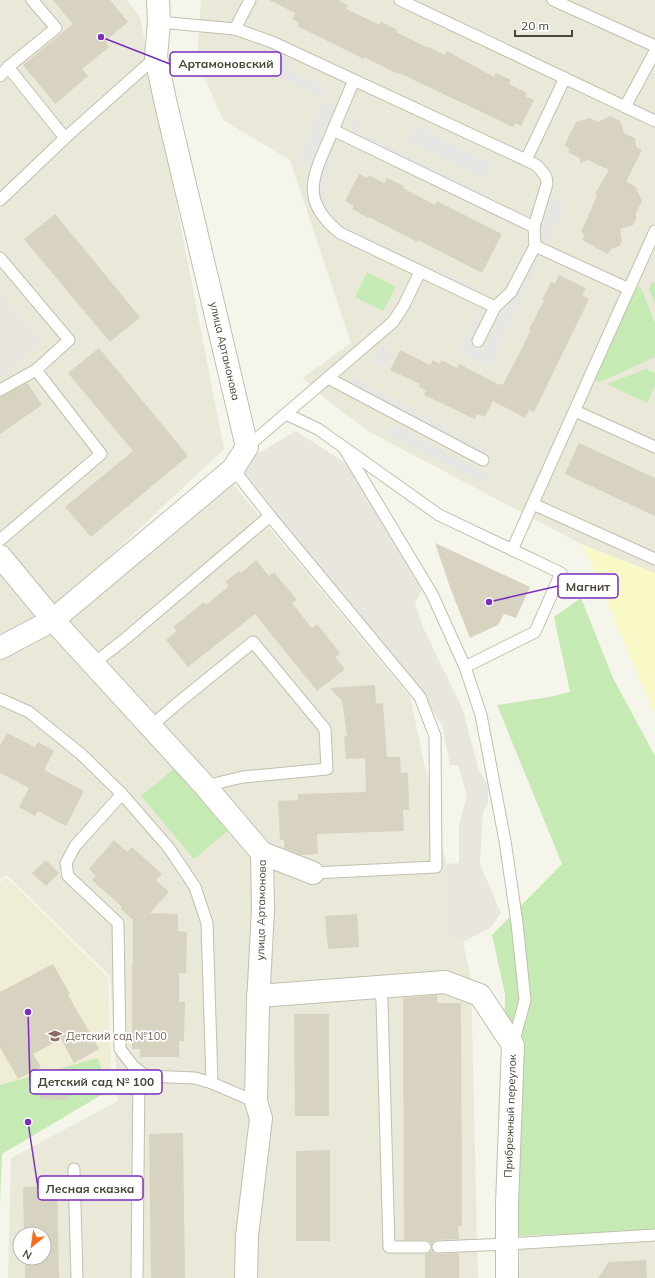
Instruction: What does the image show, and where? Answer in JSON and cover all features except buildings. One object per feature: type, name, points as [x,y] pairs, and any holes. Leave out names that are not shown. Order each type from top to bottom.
[{"type":"street","name":"улица Артамонова","points":[[158,0],[159,22],[156,57],[168,116],[247,447]]},
{"type":"street","points":[[0,648],[53,620],[233,469],[247,447]]},
{"type":"street","name":"улица Артамонова","points":[[0,556],[53,620],[205,786],[262,853],[263,910],[258,996],[256,1102],[261,1118],[246,1236],[246,1278]]},
{"type":"street","points":[[262,853],[313,873]]},
{"type":"street","name":"Прибрежный переулок","points":[[258,996],[445,982],[480,994],[513,1045],[507,1204],[507,1278]]},
{"type":"lane","points":[[0,76],[8,67],[56,28],[32,0]]},
{"type":"lane","points":[[235,29],[250,0]]},
{"type":"lane","points":[[400,0],[655,121]]},
{"type":"lane","points":[[553,0],[655,46]]},
{"type":"lane","points":[[159,22],[235,29],[272,42],[536,165],[546,177],[547,184],[534,227],[535,246],[512,292],[495,307],[478,341]]},
{"type":"lane","points":[[625,107],[655,51]]},
{"type":"lane","points":[[0,200],[65,138],[156,57]]},
{"type":"lane","points":[[8,67],[65,138]]},
{"type":"lane","points":[[526,160],[565,78]]},
{"type":"lane","points":[[354,80],[318,164],[313,181],[313,194],[317,208],[327,223],[340,233],[495,307]]},
{"type":"lane","points":[[333,130],[534,227]]},
{"type":"lane","points":[[512,550],[655,231]]},
{"type":"lane","points":[[535,246],[629,289]]},
{"type":"lane","points":[[0,258],[69,340],[36,370],[0,390]]},
{"type":"lane","points":[[247,447],[393,322],[404,305],[420,272]]},
{"type":"lane","points":[[0,540],[101,454],[36,370]]},
{"type":"lane","points":[[328,378],[483,460]]},
{"type":"lane","points":[[574,411],[655,447]]},
{"type":"lane","points":[[286,414],[318,429],[439,515],[561,573],[535,632],[465,667]]},
{"type":"lane","points":[[344,448],[432,594],[465,667],[481,715],[505,841],[517,923],[524,1000],[513,1045]]},
{"type":"lane","points":[[233,469],[420,697],[435,736],[436,867],[313,873]]},
{"type":"lane","points":[[533,504],[655,559]]},
{"type":"lane","points":[[93,664],[125,639],[270,516]]},
{"type":"lane","points":[[150,726],[253,642],[325,729],[327,769],[243,777],[205,786]]},
{"type":"lane","points":[[0,699],[29,712],[81,754],[122,794],[169,848],[195,887],[207,923],[212,1083]]},
{"type":"lane","points":[[122,794],[75,846],[66,863],[68,876],[118,923],[120,1049],[133,1066],[146,1076],[195,1078],[212,1083],[256,1102]]},
{"type":"lane","points":[[380,987],[382,1000],[389,1247],[425,1247]]},
{"type":"lane","points":[[137,1278],[139,1071]]},
{"type":"lane","points":[[74,1169],[77,1278]]},
{"type":"lane","points":[[438,1247],[655,1235]]},
{"type":"shaded area","points":[[0,0],[127,0],[140,17],[224,449],[56,607],[0,635]]},
{"type":"shaded area","points":[[201,0],[655,0],[655,573],[583,545],[368,431],[321,395],[303,378],[351,343],[290,160],[223,120],[197,61]]},
{"type":"shaded area","points":[[269,50],[293,62],[289,70],[327,88],[322,99],[280,78]]},
{"type":"shaded area","points":[[324,101],[336,106],[308,168],[296,162]]},
{"type":"shaded area","points":[[355,113],[361,117],[358,124],[359,130],[364,135],[491,196],[488,202],[360,141],[353,133],[351,124]]},
{"type":"shaded area","points":[[416,125],[493,164],[485,180],[408,142]]},
{"type":"shaded area","points":[[328,157],[334,159],[325,185],[325,195],[327,206],[335,217],[346,226],[479,289],[476,295],[342,231],[321,209],[318,185],[322,169]]},
{"type":"shaded area","points":[[553,195],[566,204],[547,243],[539,239]]},
{"type":"shaded area","points":[[533,256],[540,260],[489,367],[458,352],[481,305],[485,307],[468,343],[483,351],[505,305],[509,306]]},
{"type":"shaded area","points":[[367,272],[396,287],[383,311],[355,297]]},
{"type":"shaded area","points":[[652,282],[655,283],[655,304],[649,289]]},
{"type":"shaded area","points":[[637,286],[641,288],[655,323],[655,357],[600,382],[593,378]]},
{"type":"shaded area","points":[[0,292],[43,342],[0,379]]},
{"type":"shaded area","points":[[386,345],[394,355],[378,368],[370,357]]},
{"type":"shaded area","points":[[646,369],[655,373],[655,385],[647,403],[607,384]]},
{"type":"shaded area","points":[[350,376],[488,450],[485,456],[347,383]]},
{"type":"shaded area","points":[[392,424],[490,475],[485,484],[387,434]]},
{"type":"shaded area","points":[[296,431],[350,466],[423,588],[415,603],[423,627],[463,710],[479,771],[488,785],[488,803],[483,813],[480,864],[501,913],[490,928],[463,942],[449,934],[447,864],[459,863],[459,825],[467,795],[458,765],[450,765],[442,725],[357,611],[304,553],[242,471],[252,457]]},
{"type":"shaded area","points":[[232,483],[410,697],[471,979],[478,1278],[8,1278],[11,1158],[118,1101],[110,976],[7,875],[0,879],[0,657],[49,635]]},
{"type":"shaded area","points":[[581,598],[613,678],[655,756],[655,1231],[513,1236],[504,1092],[505,994],[492,935],[562,864],[497,705],[549,697],[570,692],[554,617]]},
{"type":"shaded area","points":[[175,768],[228,831],[194,859],[141,796]]},
{"type":"shaded area","name":"Детский сад №100","points":[[7,878],[108,977],[112,1095],[0,1106],[0,882]]},
{"type":"shaded area","points":[[98,1058],[108,1091],[2,1154],[0,1206],[0,1085]]},
{"type":"shaded area","points":[[655,1231],[655,1278],[519,1278],[520,1236]]},
{"type":"sand","points":[[583,545],[655,573],[655,715]]},
{"type":"place","name":"Артамоновский","points":[[101,37]]},
{"type":"place","name":"Магнит","points":[[489,602]]},
{"type":"place","name":"Детский сад № 100","points":[[28,1012]]},
{"type":"place","name":"Детский сад №100","points":[[55,1036]]},
{"type":"place","name":"Лесная сказка","points":[[28,1122]]}]
